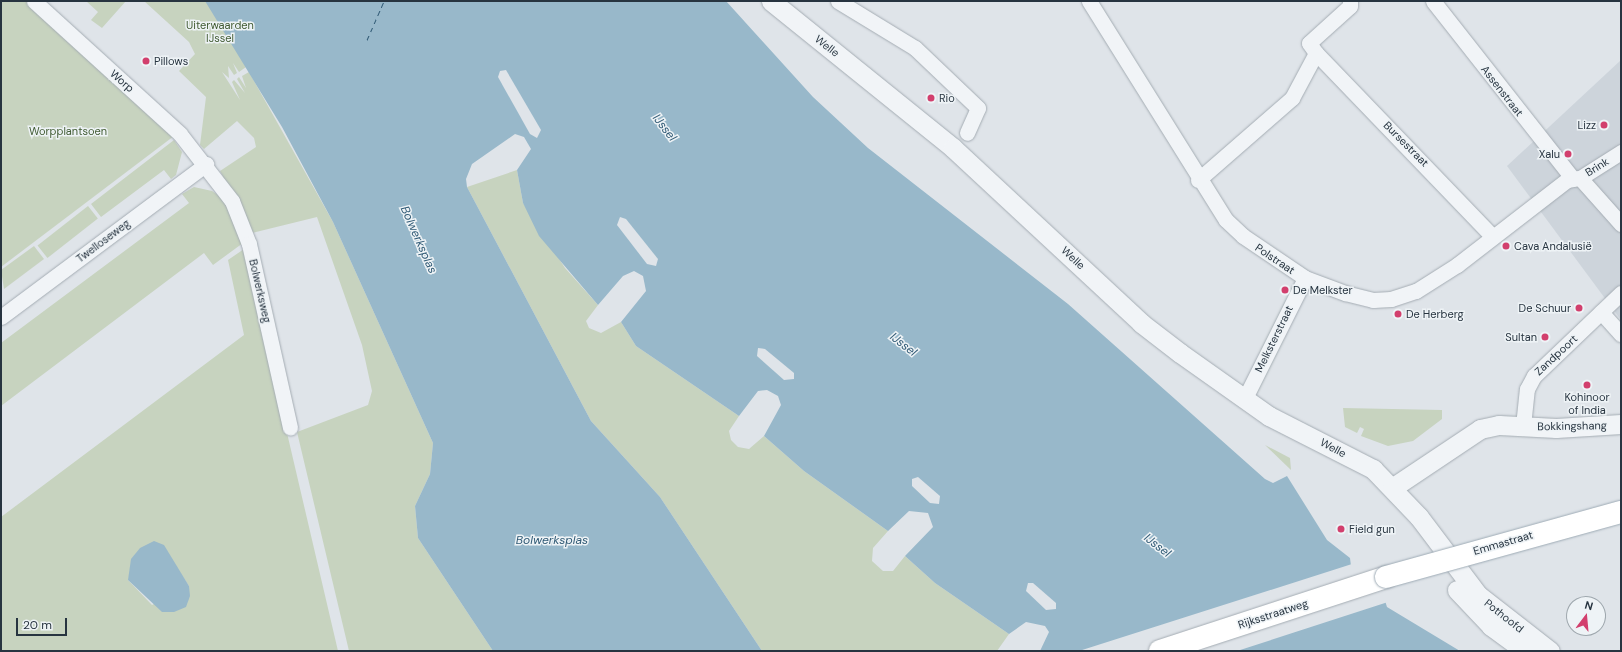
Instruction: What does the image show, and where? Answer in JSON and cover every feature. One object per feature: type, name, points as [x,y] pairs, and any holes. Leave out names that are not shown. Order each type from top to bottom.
[{"type":"main road","name":"Emmastraat","points":[[1386,577],[1621,512]]},
{"type":"main road","name":"Rijksstraatweg","points":[[1160,651],[1386,577]]},
{"type":"street","name":"Worp","points":[[34,1],[162,116],[206,164]]},
{"type":"street","name":"Welle","points":[[771,1],[953,148],[1141,322],[1244,400],[1373,469],[1392,488],[1417,536],[1456,580]]},
{"type":"street","points":[[838,1],[916,48],[978,108],[966,133]]},
{"type":"street","name":"Polstraat","points":[[1089,1],[1198,180],[1242,236],[1304,278],[1345,293],[1391,299],[1423,287],[1576,179]]},
{"type":"street","points":[[1198,180],[1292,98],[1316,53],[1309,43],[1350,6],[1350,1]]},
{"type":"street","name":"Assenstraat","points":[[1433,1],[1576,179],[1621,224]]},
{"type":"street","name":"Bursestraat","points":[[1316,53],[1494,237]]},
{"type":"street","name":"Brink","points":[[1576,179],[1621,152]]},
{"type":"street","name":"Twelloseweg","points":[[1,317],[206,164]]},
{"type":"street","name":"Bolwerksweg","points":[[206,164],[232,200],[243,223],[290,427]]},
{"type":"street","name":"Melksterstraat","points":[[1244,400],[1304,278]]},
{"type":"street","name":"Zandpoort","points":[[1523,426],[1527,389],[1534,376],[1621,293]]},
{"type":"street","points":[[1601,312],[1621,334]]},
{"type":"street","name":"Bokkingshang","points":[[1523,426],[1621,424]]},
{"type":"street","points":[[1392,488],[1480,429],[1523,426]]},
{"type":"street","name":"Pothoofd","points":[[1456,580],[1491,626],[1525,651]]},
{"type":"street","name":"Pothoofd","points":[[1456,580],[1550,651]]},
{"type":"shaded area","points":[[1621,60],[1621,320],[1507,166]]},
{"type":"green space","name":"Worpplantsoen","points":[[1,1],[28,1],[174,136],[1,267]]},
{"type":"green space","points":[[86,1],[126,1],[102,28],[91,20],[98,12]]},
{"type":"green space","name":"Uiterwaarden IJssel","points":[[144,1],[378,1],[240,57],[246,67],[239,72],[233,63],[237,73],[234,75],[228,66],[229,78],[222,72],[240,100],[232,82],[234,80],[245,93],[237,79],[239,77],[246,88],[242,76],[249,72],[333,222],[433,443],[430,474],[415,506],[418,538],[493,651],[349,651],[297,432],[368,405],[372,391],[362,345],[317,217],[252,233],[220,171],[256,147],[254,138],[237,121],[204,149],[200,145],[206,97],[179,71],[195,54],[189,42]]},
{"type":"green space","points":[[174,140],[182,152],[176,175],[171,179],[164,170],[101,217],[91,204]]},
{"type":"green space","points":[[517,170],[523,203],[565,268],[598,305],[586,321],[589,328],[601,333],[621,322],[636,346],[739,416],[729,431],[731,440],[738,447],[749,449],[764,436],[804,471],[888,531],[873,548],[872,561],[883,571],[893,571],[905,556],[935,583],[1009,634],[997,651],[762,651],[660,497],[591,421],[467,187]]},
{"type":"green space","points":[[194,187],[212,191],[224,199],[243,243],[213,265],[204,253],[1,406],[1,343],[189,203],[182,194]]},
{"type":"green space","points":[[88,206],[98,219],[47,258],[38,245]]},
{"type":"green space","points":[[34,246],[44,259],[4,289],[1,270]]},
{"type":"green space","points":[[244,249],[338,651],[1,651],[1,517],[244,335],[228,260]],"holes":[[[181,574],[189,586],[152,605],[128,580]]]},
{"type":"green space","points":[[1343,408],[1442,410],[1442,419],[1413,441],[1388,446],[1361,436],[1364,429],[1360,427],[1357,433],[1345,427]]},
{"type":"green space","points":[[1265,445],[1290,458],[1291,470]]},
{"type":"water","points":[[205,1],[726,1],[813,97],[868,148],[1068,304],[1265,479],[1273,483],[1287,476],[1327,540],[1350,558],[1351,566],[1379,582],[1387,607],[1460,651],[1040,651],[1049,632],[1045,626],[1026,622],[1009,634],[935,583],[905,556],[933,527],[928,513],[909,511],[888,531],[804,471],[764,436],[781,405],[778,396],[767,390],[758,391],[739,416],[636,346],[621,322],[646,291],[643,276],[634,271],[623,276],[598,305],[539,236],[523,203],[517,170],[531,149],[524,137],[515,134],[472,164],[466,179],[467,187],[591,421],[660,497],[762,651],[493,651],[418,538],[415,506],[430,474],[433,443],[333,222],[282,127]]},
{"type":"water","points":[[154,541],[164,545],[189,586],[190,596],[186,607],[174,612],[162,612],[128,580],[131,559],[140,548]]},
{"type":"pier","points":[[506,70],[541,130],[537,138],[530,134],[498,77],[500,71]]},
{"type":"pier","points":[[620,217],[626,219],[658,259],[656,266],[647,264],[617,225]]},
{"type":"pier","points":[[758,348],[765,349],[794,373],[794,379],[784,380],[757,356]]},
{"type":"pier","points":[[918,477],[940,496],[939,504],[930,503],[912,486],[912,479]]},
{"type":"pier","points":[[1352,564],[1366,564],[1372,579],[1381,581],[1388,602],[1237,651],[1079,651]]},
{"type":"pier","points":[[1028,583],[1033,583],[1056,603],[1056,609],[1046,610],[1026,591]]},
{"type":"ferry route","points":[[367,40],[384,1]]},
{"type":"place","name":"Pillows","points":[[146,61]]},
{"type":"place","name":"Rio","points":[[931,98]]},
{"type":"place","name":"Lizz","points":[[1604,125]]},
{"type":"place","name":"Xalu","points":[[1568,154]]},
{"type":"place","name":"Cava Andalusië","points":[[1506,246]]},
{"type":"place","name":"De Melkster","points":[[1285,290]]},
{"type":"place","name":"De Schuur","points":[[1579,308]]},
{"type":"place","name":"De Herberg","points":[[1398,314]]},
{"type":"place","name":"Sultan","points":[[1545,337]]},
{"type":"place","name":"Kohinoor of India","points":[[1587,385]]},
{"type":"place","name":"Field gun","points":[[1341,529]]},
{"type":"water label","name":"IJssel","points":[[664,128]]},
{"type":"water label","name":"Bolwerksplas","points":[[418,240]]},
{"type":"water label","name":"IJssel","points":[[903,345]]},
{"type":"water label","name":"Bolwerksplas","points":[[552,541]]},
{"type":"water label","name":"IJssel","points":[[1157,546]]}]
